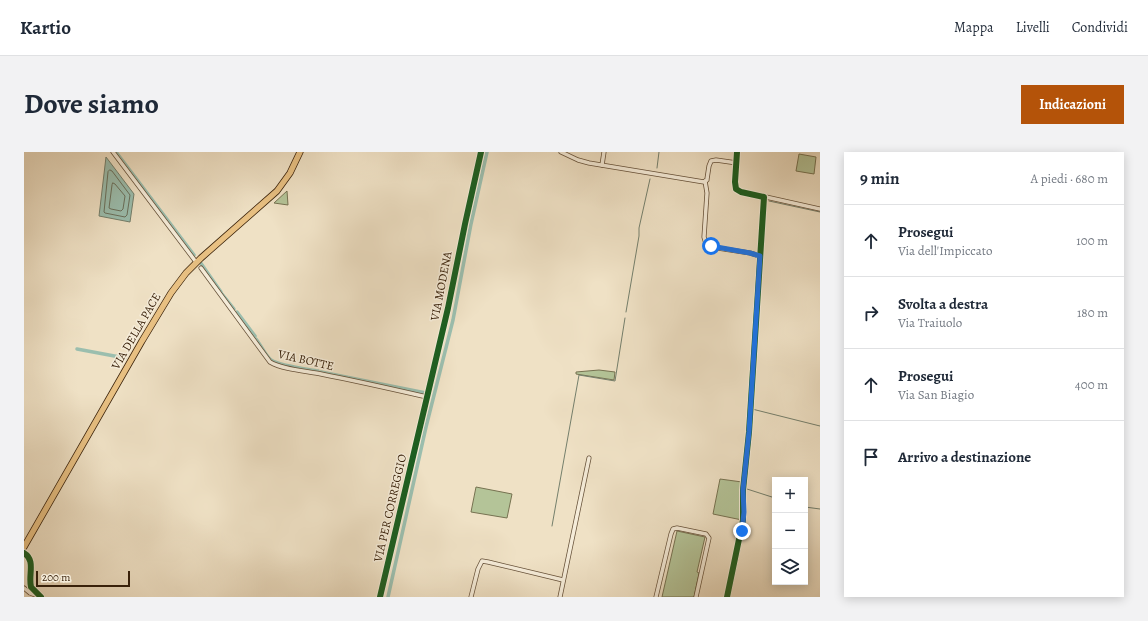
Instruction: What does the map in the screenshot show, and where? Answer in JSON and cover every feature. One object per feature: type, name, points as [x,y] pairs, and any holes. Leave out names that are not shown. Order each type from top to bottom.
[{"type":"main road","name":"VIA DELLA PACE","points":[[24,547],[167,300],[180,281],[196,262],[277,191],[287,178],[300,152]]},
{"type":"street","points":[[113,152],[196,262]]},
{"type":"street","name":"VIA MODENA","points":[[421,424],[448,308],[464,226],[481,152]]},
{"type":"street","points":[[561,152],[581,161],[701,182],[705,181]]},
{"type":"street","points":[[602,165],[604,152]]},
{"type":"street","points":[[737,152],[736,189],[741,192],[820,209]]},
{"type":"street","points":[[737,163],[716,160],[711,161],[707,179],[705,181],[707,193],[704,237],[706,244],[711,246],[760,256]]},
{"type":"street","points":[[727,597],[743,520],[743,490],[749,432],[764,197]]},
{"type":"street","name":"VIA BOTTE","points":[[201,268],[270,362],[288,368],[362,382],[427,397]]},
{"type":"street","name":"VIA PER CORREGGIO","points":[[380,597],[421,424]]},
{"type":"street","points":[[560,597],[589,458]]},
{"type":"street","points":[[656,597],[671,534],[675,528],[706,534],[709,538],[696,597]]},
{"type":"street","points":[[471,597],[478,569],[482,561],[563,580]]},
{"type":"street","points":[[24,588],[30,593]]},
{"type":"street","points":[[24,592],[41,597]]},
{"type":"shaded area","points":[[799,154],[816,157],[814,174],[796,171]]},
{"type":"shaded area","points":[[287,191],[288,205],[274,203]]},
{"type":"shaded area","points":[[599,370],[615,372],[614,380],[576,374],[576,372]]},
{"type":"shaded area","points":[[720,479],[742,482],[742,520],[713,514]]},
{"type":"shaded area","points":[[476,487],[512,494],[507,518],[471,512]]},
{"type":"shaded area","points":[[677,531],[705,537],[697,572],[699,573],[694,597],[662,597]]},
{"type":"water","points":[[106,157],[134,194],[130,222],[99,216]]},
{"type":"waterway","points":[[116,152],[194,255]]},
{"type":"waterway","points":[[388,597],[426,427],[453,320],[471,224],[487,152]]},
{"type":"waterway","points":[[657,168],[659,152]]},
{"type":"waterway","points":[[626,312],[639,236],[639,228],[650,179]]},
{"type":"waterway","points":[[769,201],[820,212]]},
{"type":"waterway","points":[[200,262],[221,292]]},
{"type":"waterway","points":[[222,294],[234,309]]},
{"type":"waterway","points":[[237,312],[255,336]]},
{"type":"waterway","points":[[552,526],[579,375],[615,381],[625,318]]},
{"type":"waterway","points":[[256,339],[271,360],[287,366],[318,371]]},
{"type":"waterway","points":[[77,349],[125,358]]},
{"type":"waterway","points":[[321,372],[426,393]]},
{"type":"waterway","points":[[752,409],[820,426]]},
{"type":"waterway","points":[[730,597],[746,521],[746,490],[747,489],[772,497]]},
{"type":"waterway","points":[[808,507],[820,509]]},
{"type":"cycle path","points":[[380,597],[448,308],[481,152]]},
{"type":"cycle path","points":[[727,597],[743,520],[743,490],[749,432],[764,197],[741,192],[736,189],[737,152]]},
{"type":"cycle path","points":[[24,553],[28,556],[31,564],[31,587],[41,597]]},
{"type":"route","points":[[711,246],[760,256],[749,432],[743,490],[744,512],[742,531]]}]
